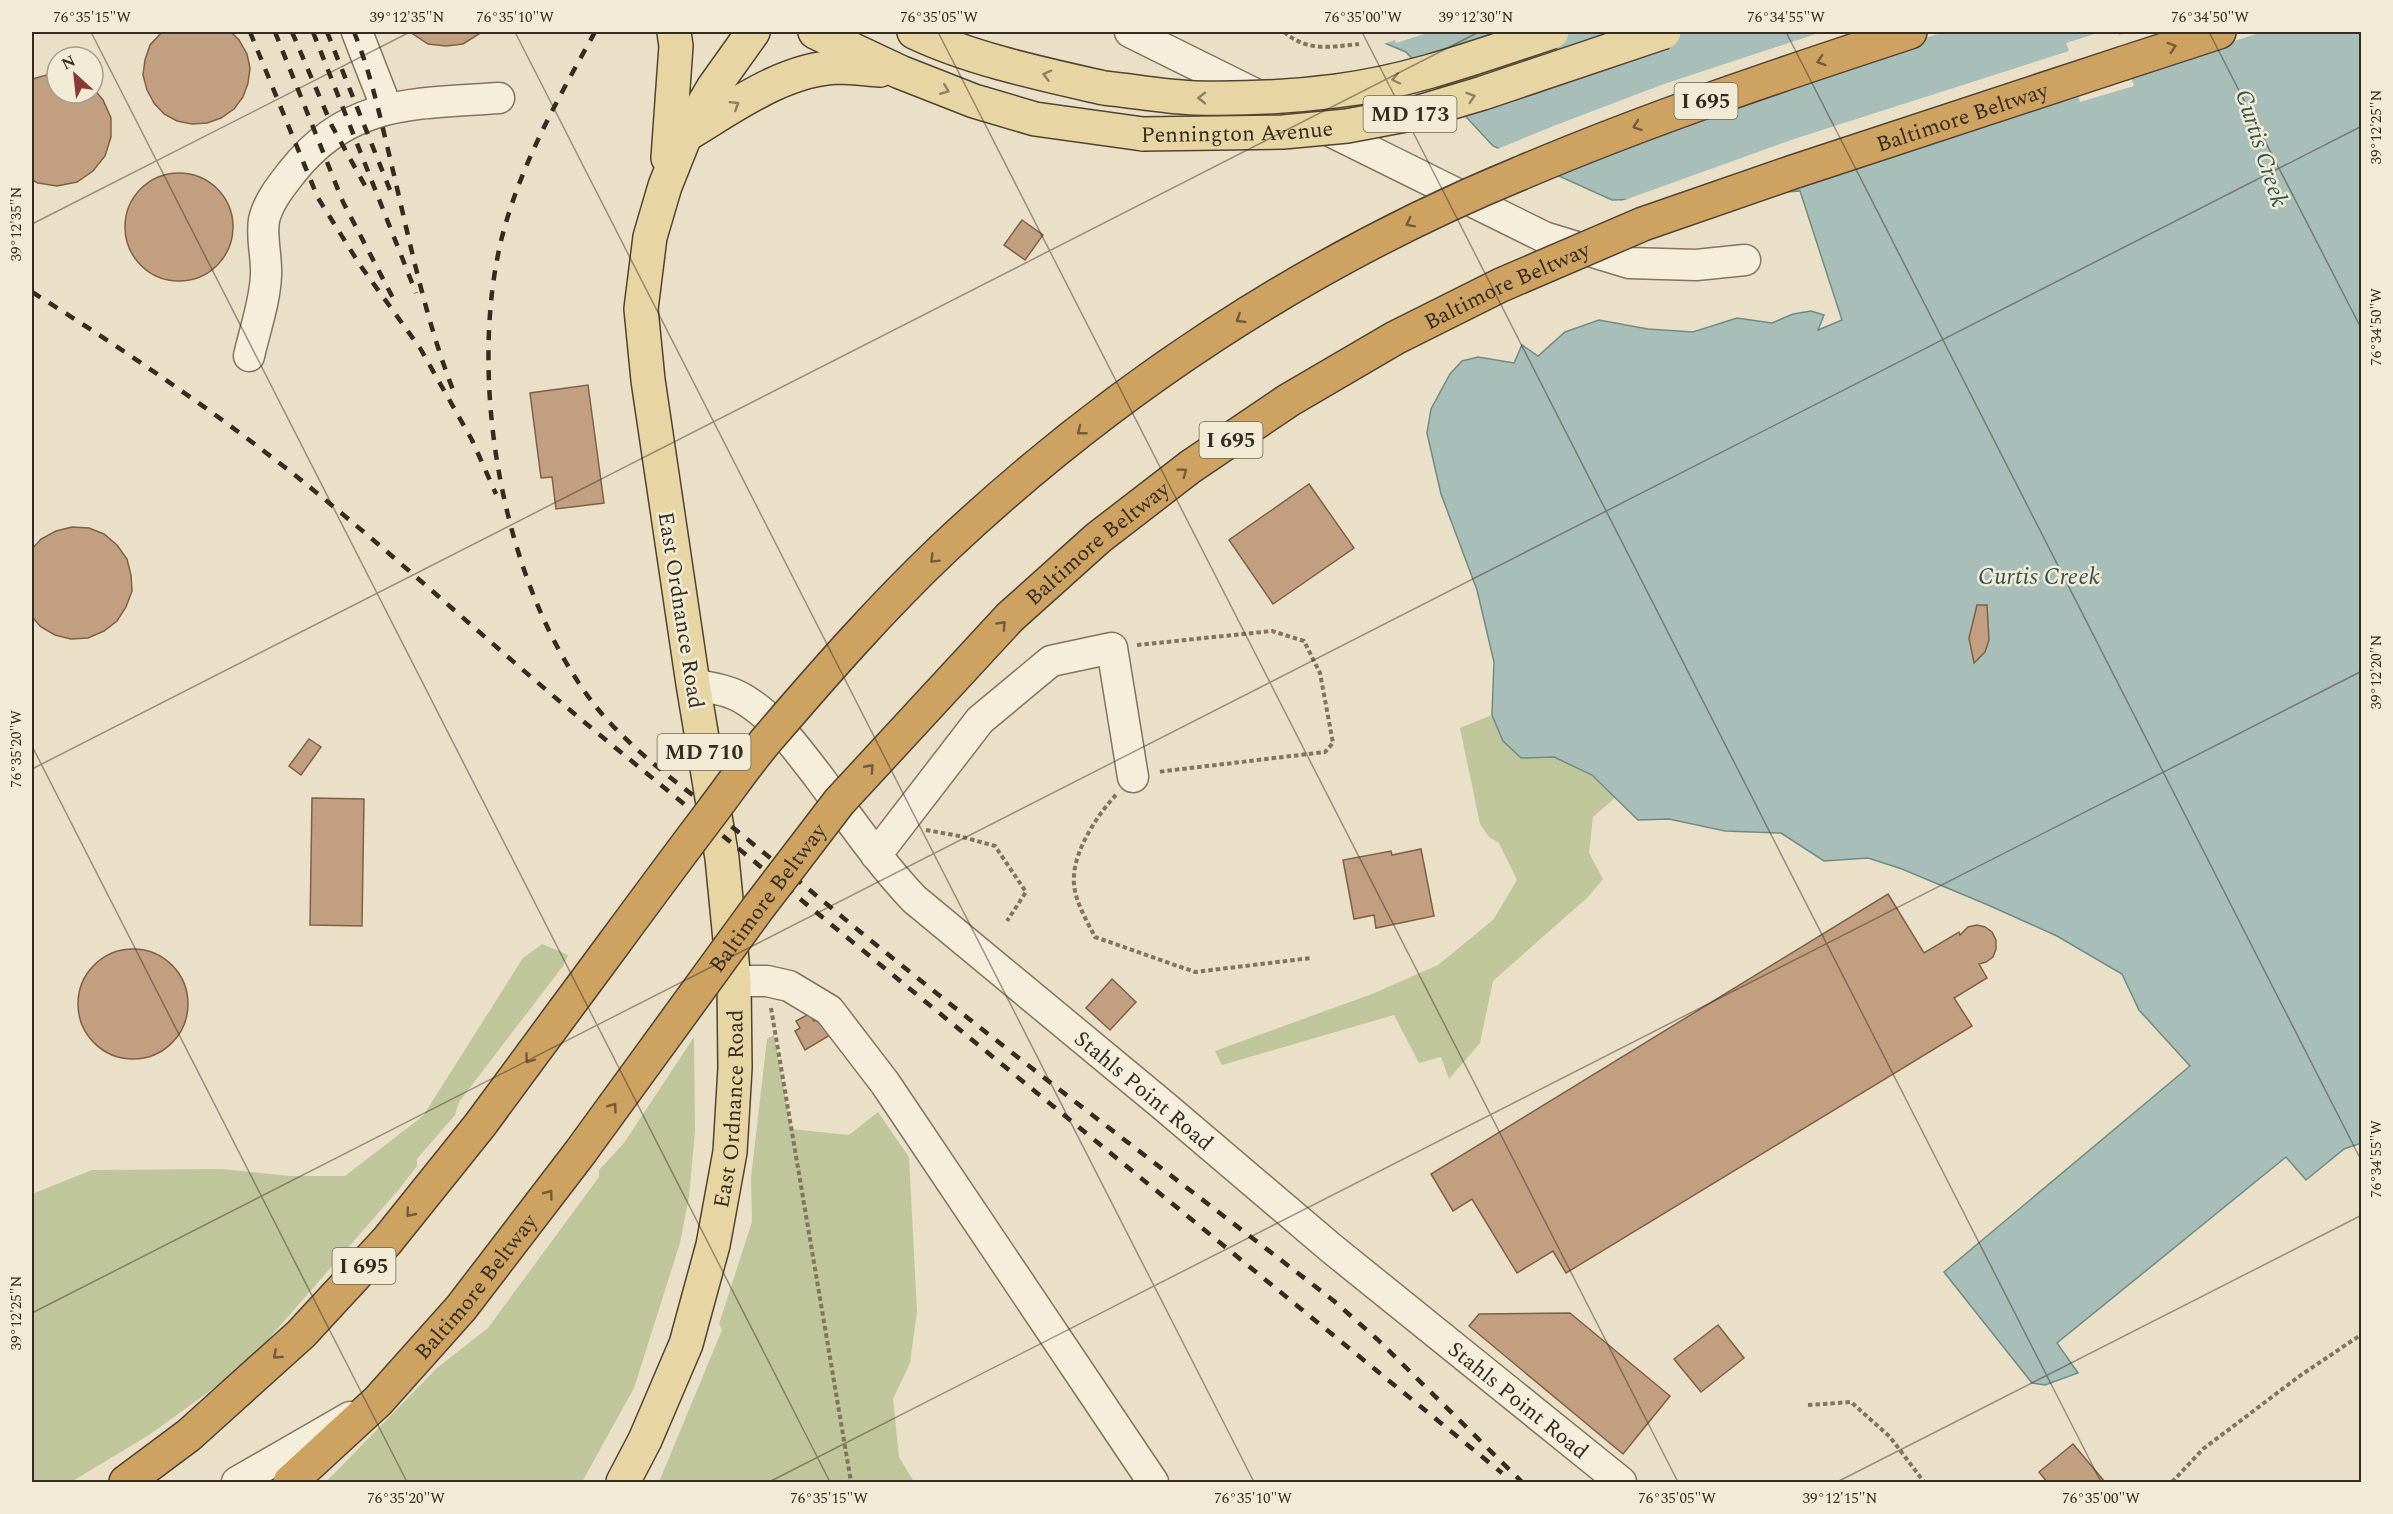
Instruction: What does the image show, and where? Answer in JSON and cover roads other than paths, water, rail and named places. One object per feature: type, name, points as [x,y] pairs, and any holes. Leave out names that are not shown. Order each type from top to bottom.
[{"type":"highway","name":"I 695","points":[[126,1482],[189,1435],[301,1334],[394,1232],[480,1125],[767,739],[858,636],[959,536],[1035,468],[1132,391],[1249,313],[1339,260],[1453,201],[1631,128],[1758,82],[1910,32]]},
{"type":"highway","name":"Baltimore Beltway","points":[[290,1482],[378,1401],[461,1308],[579,1154],[838,802],[1010,617],[1098,538],[1190,467],[1289,400],[1395,338],[1501,285],[1643,224],[1793,172],[2219,32]]},
{"type":"main road","points":[[665,186],[674,94],[676,46],[674,32]]},
{"type":"main road","name":"East Ordnance Road","points":[[622,1482],[645,1440],[686,1344],[713,1245],[730,1152],[735,1068],[734,981],[722,858],[693,684],[648,380],[641,309],[650,237],[665,186],[685,136],[713,88],[753,32]]},
{"type":"main road","name":"Pennington Avenue","points":[[815,32],[900,72],[974,101],[1035,119],[1143,134],[1282,132],[1347,126],[1404,115],[1483,93],[1664,32]]},
{"type":"main road","name":"Pennington Avenue","points":[[914,32],[984,57],[1046,75],[1104,88],[1193,98],[1279,97],[1338,91],[1417,74],[1552,32]]},
{"type":"main road","points":[[685,136],[753,95],[777,83],[809,72],[837,67],[900,72]]},
{"type":"street","points":[[357,32],[387,109]]},
{"type":"street","points":[[1141,38],[1544,237],[1629,263],[1696,265],[1745,260]]},
{"type":"street","points":[[249,356],[263,298],[266,274],[264,219],[276,192],[319,142],[349,124],[387,109],[426,102],[499,98]]},
{"type":"street","points":[[884,844],[981,720],[1051,661],[1112,648],[1133,777]]},
{"type":"street","name":"Stahls Point Road","points":[[693,684],[724,690],[744,699],[769,717],[884,844],[886,869],[914,899],[1331,1248],[1621,1482]]},
{"type":"street","points":[[734,981],[767,981],[789,986],[829,1010],[885,1083],[1153,1482]]},
{"type":"street","points":[[237,1482],[378,1401]]},
{"type":"water","name":"Curtis Creek","points":[[1335,32],[2361,32],[2361,1143],[2344,1149],[2306,1180],[2286,1157],[2057,1343],[2078,1373],[2045,1385],[2032,1383],[1944,1272],[2190,1066],[2139,1010],[2122,974],[2057,936],[1902,869],[1868,858],[1824,861],[1781,833],[1725,831],[1669,819],[1638,820],[1592,775],[1554,757],[1521,758],[1503,741],[1492,715],[1494,662],[1477,590],[1441,494],[1427,433],[1431,409],[1450,374],[1462,361],[1478,357],[1514,363],[1522,345],[1538,356],[1565,332],[1599,320],[1648,329],[1693,332],[1737,318],[1772,323],[1793,314],[1811,311],[1824,315],[1818,330],[1842,320],[1800,191],[1694,198],[1612,200],[1493,146],[1406,52],[1361,33]]},
{"type":"railway","points":[[250,32],[318,198],[360,265],[420,348],[472,440],[496,494]]},
{"type":"railway","points":[[275,32],[343,202],[394,300]]},
{"type":"railway","points":[[292,32],[332,126],[368,191]]},
{"type":"railway","points":[[313,32],[416,293]]},
{"type":"railway","points":[[327,32],[392,195]]},
{"type":"railway","points":[[354,32],[374,92],[426,307],[455,395]]},
{"type":"railway","points":[[595,32],[542,131],[510,210],[502,237],[492,294],[488,355],[491,418],[501,482],[516,545],[537,605],[564,660],[597,708],[650,761],[976,1024],[1334,1301],[1377,1339],[1522,1482]]},
{"type":"railway","points":[[32,292],[166,380],[296,476],[606,740],[1502,1473]]}]
